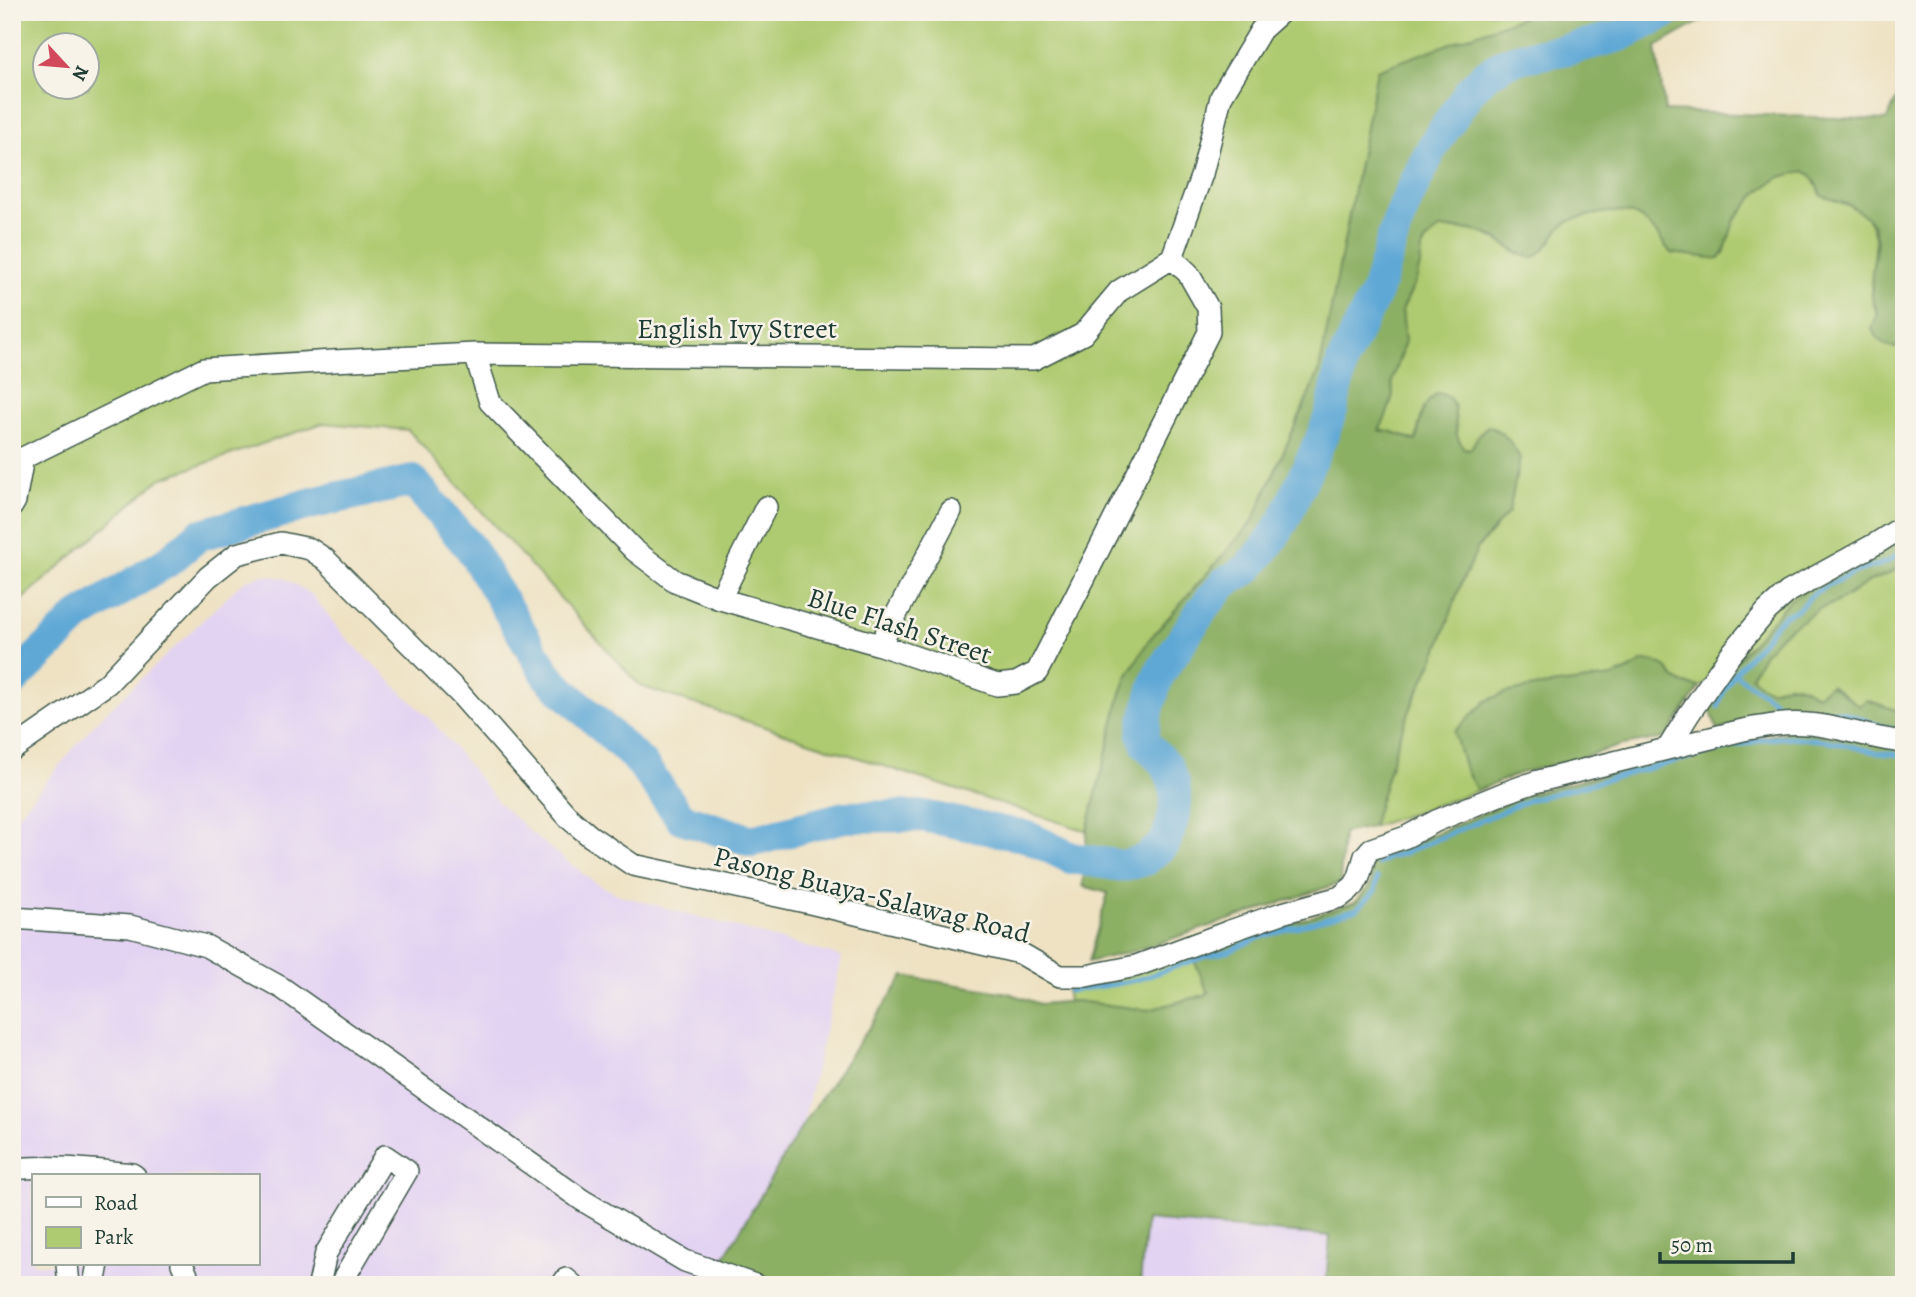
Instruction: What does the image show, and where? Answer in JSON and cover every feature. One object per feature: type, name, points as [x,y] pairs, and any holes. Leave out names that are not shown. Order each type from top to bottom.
[{"type":"street","points":[[1172,258],[1202,174],[1221,97],[1261,30],[1282,12]]},
{"type":"street","name":"English Ivy Street","points":[[17,458],[205,369],[475,354],[1034,359],[1083,334],[1119,291],[1172,258]]},
{"type":"street","name":"Blue Flash Street","points":[[475,354],[490,402],[634,550],[675,581],[720,599],[880,645],[997,685],[1016,682],[1037,672],[1209,332],[1208,308],[1188,273],[1172,258]]},
{"type":"street","points":[[12,506],[15,501],[17,458]]},
{"type":"street","points":[[720,599],[766,507]]},
{"type":"street","points":[[880,645],[951,511]]},
{"type":"street","points":[[1668,748],[1730,655],[1767,611],[1788,592],[1904,526]]},
{"type":"street","name":"Pasong Buaya-Salawag Road","points":[[12,750],[107,684],[208,577],[237,554],[281,543],[310,549],[325,559],[461,695],[570,819],[633,866],[1020,953],[1059,976],[1073,977],[1136,965],[1230,931],[1340,897],[1354,886],[1365,856],[1371,849],[1406,837],[1436,821],[1535,782],[1743,730],[1793,723],[1904,742]]},
{"type":"street","points":[[12,918],[130,926],[206,946],[282,988],[582,1200],[685,1261],[755,1285]]},
{"type":"street","points":[[319,1285],[326,1253],[385,1156],[407,1171],[341,1285]]},
{"type":"street","points":[[12,1169],[35,1166],[83,1173],[132,1174]]},
{"type":"street","points":[[67,1266],[69,1285]]},
{"type":"street","points":[[94,1285],[98,1266]]},
{"type":"street","points":[[183,1266],[187,1275],[187,1285]]},
{"type":"street","points":[[562,1285],[566,1279],[573,1285]]},
{"type":"shaded area","points":[[263,575],[284,578],[312,595],[345,637],[434,723],[498,802],[537,838],[594,882],[619,895],[842,957],[803,1124],[904,976],[1008,993],[1040,1004],[1076,1001],[1904,1285],[12,1285],[12,822],[97,721],[244,581]]},
{"type":"green space","points":[[12,12],[1536,12],[1377,71],[1319,372],[1253,521],[1148,641],[1128,677],[1121,693],[1087,831],[640,686],[408,430],[323,423],[160,479],[12,608]]},
{"type":"green space","points":[[1536,12],[1721,12],[1656,47],[1665,111],[1886,120],[1904,85],[1904,346],[1893,347],[1885,344],[1872,329],[1878,313],[1872,298],[1872,273],[1877,242],[1874,226],[1869,219],[1849,205],[1822,196],[1811,175],[1804,171],[1780,177],[1759,191],[1734,221],[1724,253],[1719,259],[1671,253],[1647,223],[1631,213],[1608,212],[1569,222],[1560,228],[1546,247],[1533,258],[1518,253],[1485,233],[1439,229],[1422,248],[1416,281],[1402,310],[1405,341],[1392,381],[1393,395],[1379,431],[1390,431],[1416,441],[1424,409],[1438,393],[1445,395],[1452,402],[1456,434],[1463,448],[1471,449],[1479,434],[1488,426],[1507,439],[1520,458],[1509,512],[1478,547],[1461,584],[1438,649],[1400,734],[1372,827],[1343,833],[1340,883],[1138,950],[1088,962],[1108,893],[1083,886],[1087,831],[1121,693],[1148,641],[1253,521],[1319,372],[1377,70]]},
{"type":"green space","points":[[1804,171],[1811,175],[1822,196],[1857,209],[1870,222],[1874,232],[1872,297],[1878,317],[1894,348],[1904,346],[1904,519],[1700,687],[1684,684],[1673,677],[1667,668],[1644,661],[1613,677],[1505,693],[1464,766],[1477,791],[1372,827],[1400,734],[1438,649],[1461,584],[1478,547],[1495,529],[1479,434],[1471,449],[1463,448],[1457,436],[1454,404],[1419,424],[1416,441],[1390,431],[1378,431],[1393,395],[1392,381],[1402,354],[1402,310],[1420,265],[1422,248],[1426,241],[1439,229],[1463,229],[1491,236],[1519,255],[1551,242],[1559,228],[1572,219],[1612,210],[1628,211],[1647,221],[1671,253],[1724,253],[1734,221],[1759,191],[1780,177]]},
{"type":"green space","points":[[1904,530],[1904,564],[1837,602],[1819,609],[1783,633],[1764,653],[1751,676],[1764,688],[1796,685],[1817,695],[1830,685],[1860,706],[1866,700],[1904,713],[1904,736],[1835,713],[1796,713],[1717,730],[1707,699],[1790,600]]},
{"type":"green space","points":[[1904,564],[1904,713],[1866,700],[1860,706],[1831,685],[1817,695],[1796,685],[1764,688],[1751,676],[1764,653],[1783,633],[1819,609],[1837,602]]},
{"type":"green space","points":[[1644,661],[1655,662],[1667,668],[1673,677],[1684,684],[1700,687],[1665,738],[1622,745],[1520,773],[1477,791],[1464,766],[1454,732],[1486,701],[1505,693],[1535,687],[1613,677]]},
{"type":"green space","points":[[1796,730],[1904,748],[1904,1285],[1326,1285],[1330,1236],[1146,1220],[1140,1285],[796,1285],[719,1266],[802,1126],[904,976],[1008,993],[1040,1004],[1076,1001],[1148,1010],[1205,995],[1208,992],[1192,955],[1356,902],[1371,884],[1371,861],[1528,794],[1702,749]]},
{"type":"green space","points":[[1192,955],[1208,992],[1205,995],[1148,1010],[1068,1002],[1066,987],[1097,983]]},
{"type":"waterway","points":[[12,682],[78,617],[167,562],[199,535],[313,503],[413,481],[471,549],[549,678],[641,763],[681,818],[752,841],[844,817],[923,816],[1028,837],[1071,858],[1123,866],[1145,860],[1165,843],[1176,802],[1174,783],[1167,766],[1147,745],[1143,735],[1158,676],[1202,610],[1224,583],[1248,569],[1284,520],[1332,410],[1342,362],[1377,290],[1396,227],[1433,146],[1469,92],[1484,76],[1505,63],[1620,36],[1667,12]]},
{"type":"waterway","points":[[1718,707],[1735,674],[1784,616],[1800,608],[1824,588],[1851,574],[1884,563],[1904,549]]},
{"type":"waterway","points":[[1735,674],[1784,708],[1842,712],[1890,729],[1904,731]]},
{"type":"waterway","points":[[1378,864],[1529,800],[1765,739],[1791,737],[1829,741],[1879,753],[1904,755]]},
{"type":"waterway","points":[[1069,991],[1140,979],[1230,951],[1255,939],[1357,909],[1375,891],[1377,878]]}]
